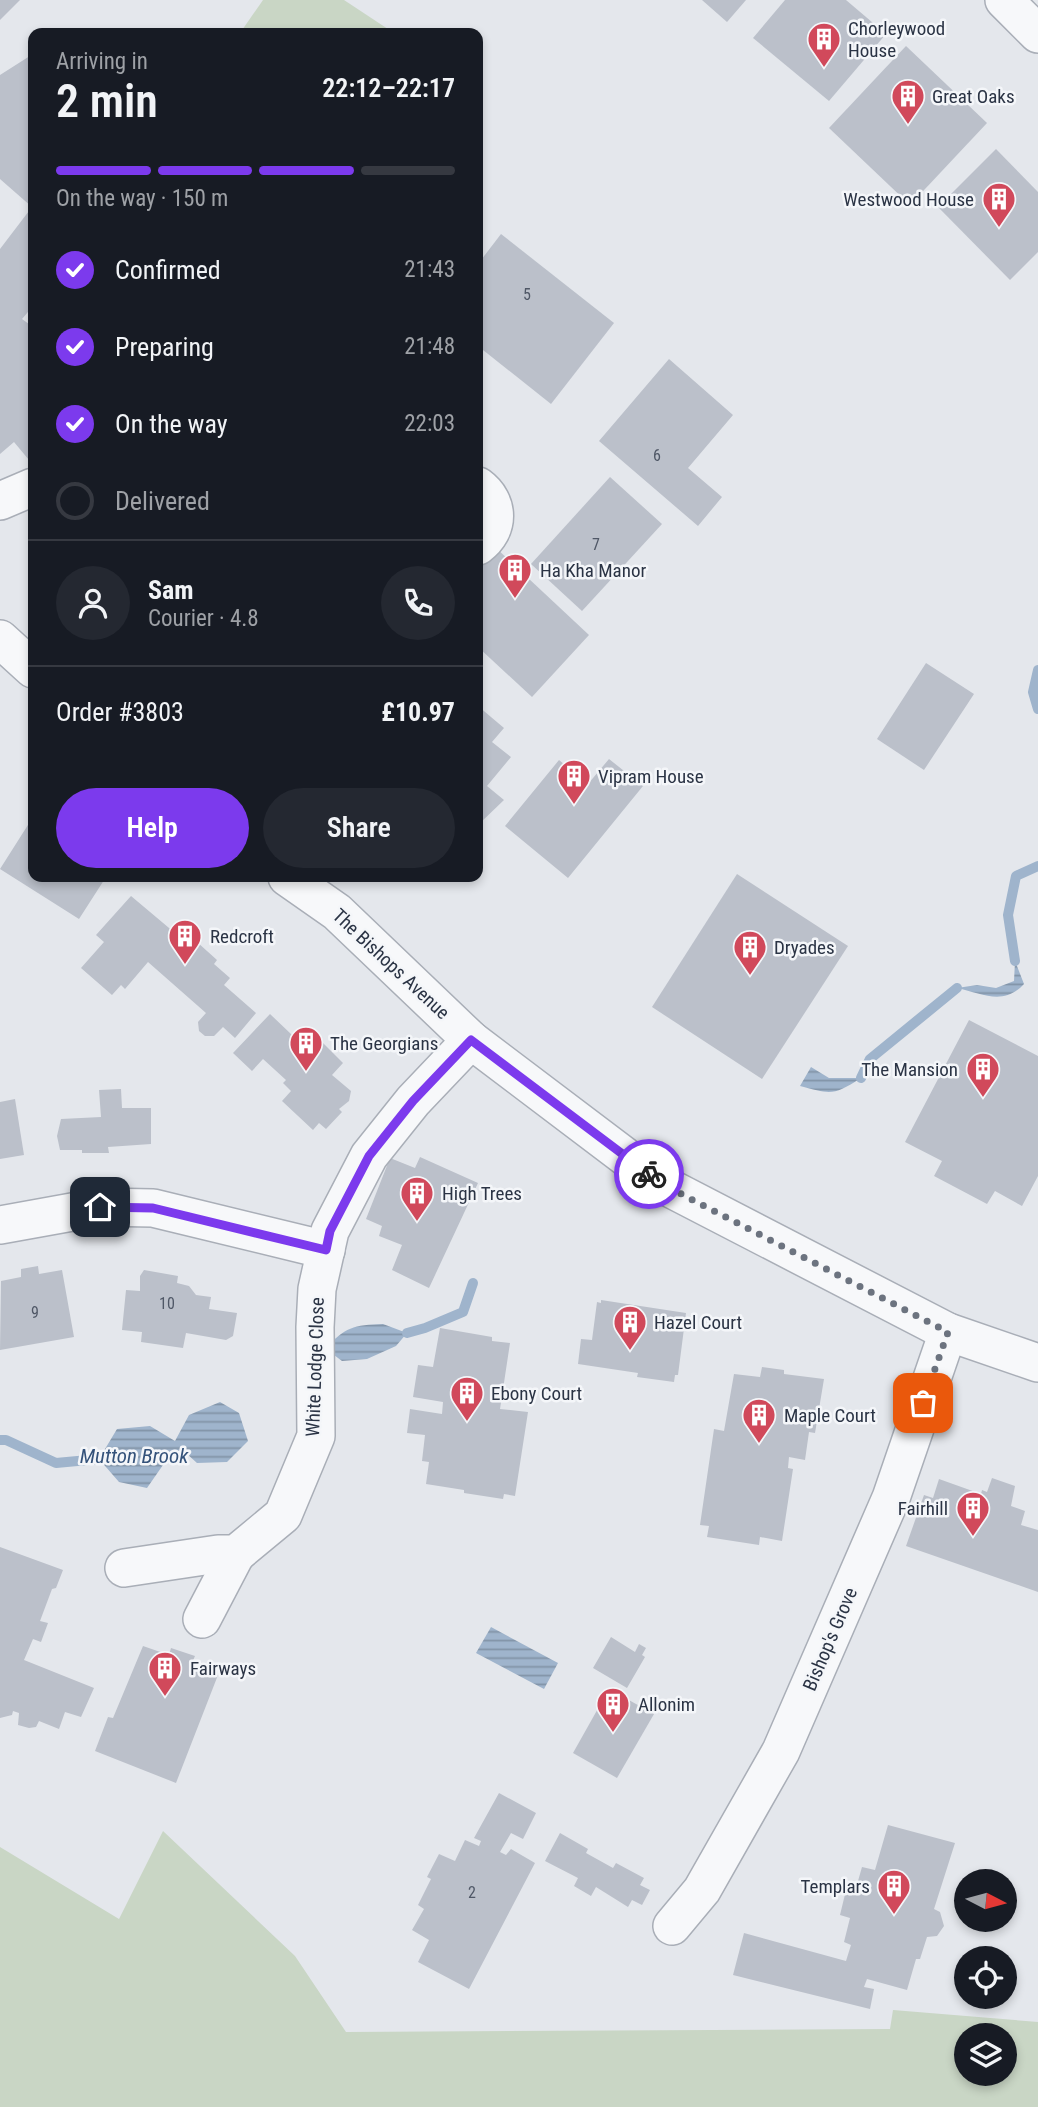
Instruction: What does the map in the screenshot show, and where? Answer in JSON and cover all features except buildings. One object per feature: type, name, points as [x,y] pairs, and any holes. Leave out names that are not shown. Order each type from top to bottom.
[{"type":"street","points":[[1004,0],[1038,34]]},
{"type":"street","points":[[0,501],[28,488]]},
{"type":"street","points":[[483,491],[494,507],[495,519],[483,542]]},
{"type":"street","points":[[0,639],[28,664]]},
{"type":"street","name":"The Bishops Avenue","points":[[294,882],[337,912],[471,1040],[660,1183],[948,1332],[1038,1363]]},
{"type":"street","name":"White Lodge Close","points":[[236,1554],[283,1516],[316,1436],[317,1289],[330,1231],[369,1156],[413,1101],[471,1040]]},
{"type":"street","points":[[0,1225],[100,1207],[153,1208],[326,1250]]},
{"type":"street","name":"Bishop's Grove","points":[[672,1926],[702,1890],[782,1751],[891,1498],[948,1332]]},
{"type":"street","points":[[124,1568],[218,1554],[236,1554],[202,1619]]},
{"type":"green space","points":[[263,0],[344,0],[386,28],[243,28]]},
{"type":"green space","points":[[163,1831],[295,1956],[346,2032],[890,2029],[893,2010],[1038,2022],[1038,2107],[0,2107],[0,1847],[119,1919]]},
{"type":"water","points":[[1015,961],[1024,984],[1009,995],[984,995],[957,988],[977,985],[996,988],[1014,981]]},
{"type":"water","points":[[811,1067],[829,1078],[861,1078],[832,1092],[800,1086]]},
{"type":"water","points":[[383,1324],[407,1333],[396,1346],[367,1359],[342,1361],[326,1349],[338,1336],[350,1329]]},
{"type":"water","name":"Mutton Brook","points":[[220,1402],[239,1413],[248,1441],[227,1462],[197,1463],[187,1454],[163,1465],[147,1488],[119,1482],[99,1459],[117,1429],[150,1426],[175,1441],[189,1415]]},
{"type":"water","points":[[491,1627],[558,1663],[544,1689],[476,1653]]},
{"type":"waterway","name":"Mutton Brook","points":[[1038,670],[1033,692],[1038,709]]},
{"type":"waterway","name":"Mutton Brook","points":[[1015,961],[1008,915],[1016,876],[1038,866]]},
{"type":"waterway","name":"Mutton Brook","points":[[861,1078],[870,1059],[957,988]]},
{"type":"waterway","name":"Mutton Brook","points":[[407,1333],[463,1312],[473,1283]]},
{"type":"waterway","name":"Mutton Brook","points":[[0,1440],[6,1440],[56,1463],[99,1459]]},
{"type":"way so far","points":[[649,1174],[660,1183],[948,1332],[923,1403]]},
{"type":"place","name":"Chorleywood House","points":[[824,69]]},
{"type":"place","name":"Great Oaks","points":[[908,126]]},
{"type":"place","name":"Westwood House","points":[[999,229]]},
{"type":"place","name":"Ha Kha Manor","points":[[515,600]]},
{"type":"place","name":"Vipram House","points":[[574,806]]},
{"type":"place","name":"Redcroft","points":[[185,966]]},
{"type":"place","name":"Dryades","points":[[750,977]]},
{"type":"place","name":"The Georgians","points":[[306,1073]]},
{"type":"place","name":"The Mansion","points":[[983,1099]]},
{"type":"place","name":"High Trees","points":[[417,1223]]},
{"type":"place","name":"Hazel Court","points":[[630,1352]]},
{"type":"place","name":"Ebony Court","points":[[467,1423]]},
{"type":"place","name":"Maple Court","points":[[759,1445]]},
{"type":"place","name":"Fairhill","points":[[973,1538]]},
{"type":"place","name":"Fairways","points":[[165,1698]]},
{"type":"place","name":"Allonim","points":[[613,1734]]},
{"type":"place","name":"Templars","points":[[894,1916]]},
{"type":"route","points":[[100,1207],[153,1208],[326,1250],[330,1231],[369,1156],[413,1101],[471,1040],[649,1174]]}]
